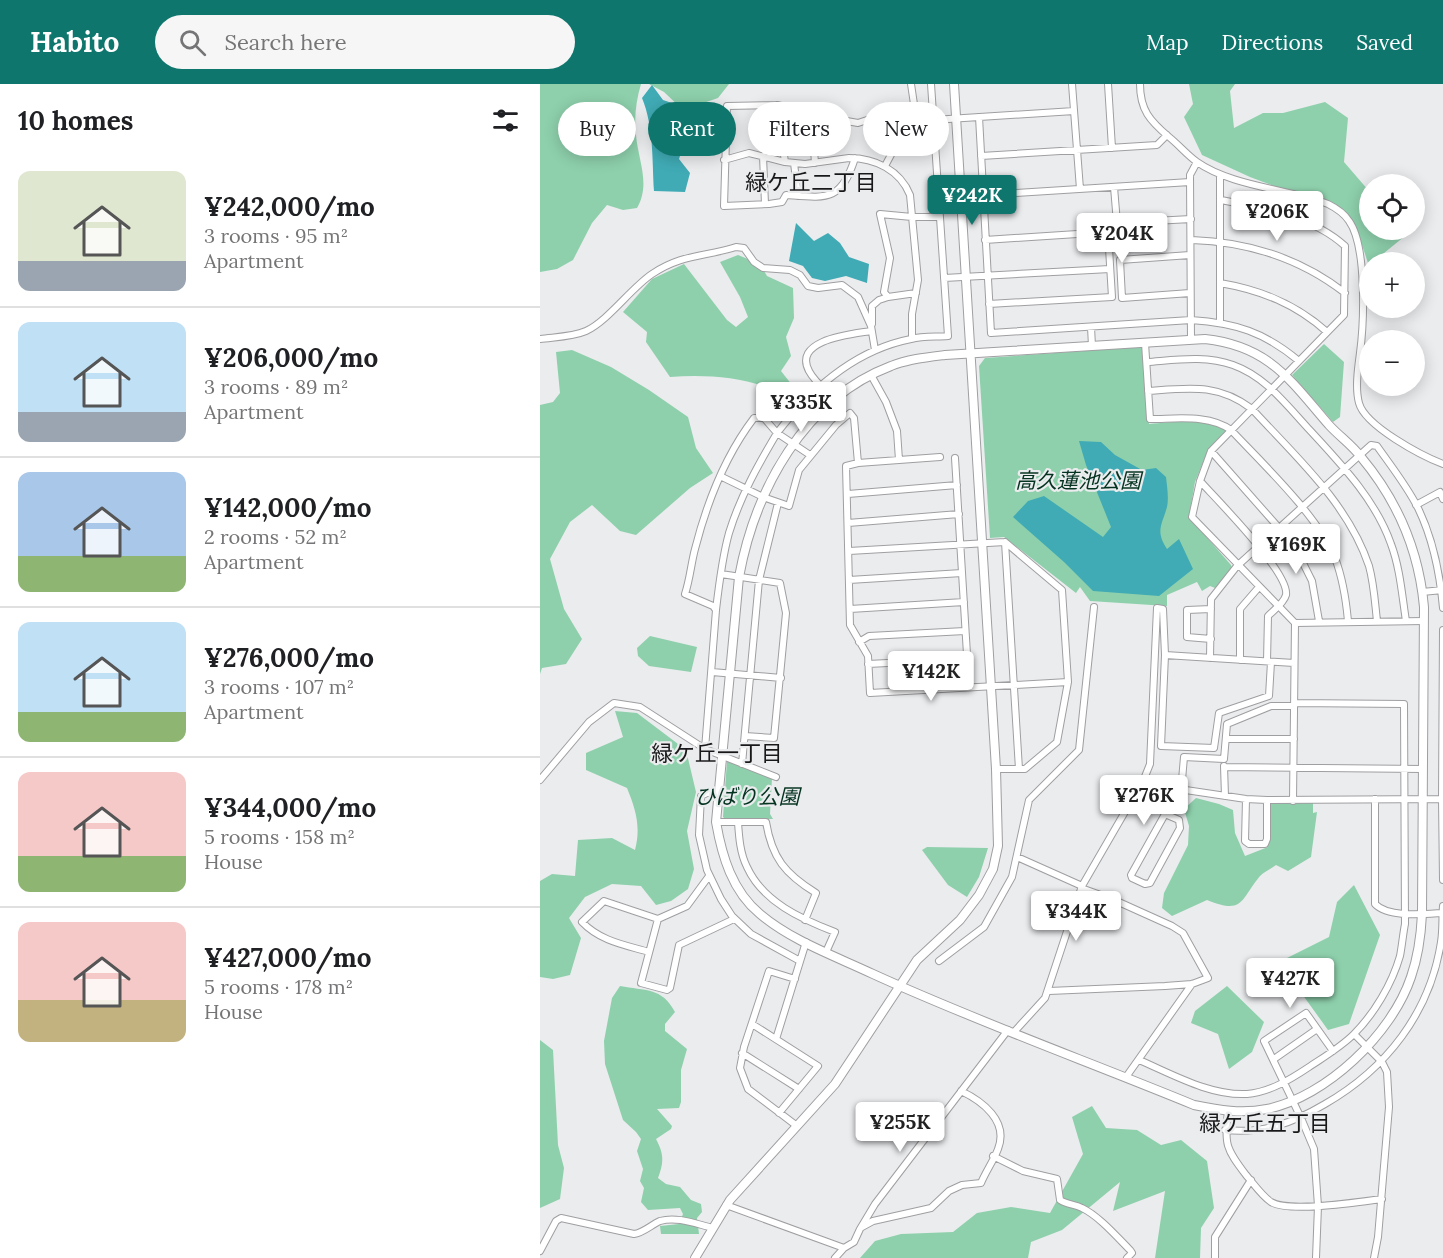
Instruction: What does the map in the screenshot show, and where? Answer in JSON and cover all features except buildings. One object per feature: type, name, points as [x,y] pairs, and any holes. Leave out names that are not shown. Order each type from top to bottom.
[{"type":"street","points":[[911,84],[914,102]]},
{"type":"street","points":[[931,84],[932,102]]},
{"type":"street","points":[[695,1258],[726,1205],[835,1084],[917,960],[969,909],[990,875],[996,857],[999,837],[992,686],[954,84]]},
{"type":"street","points":[[1072,84],[1080,189]]},
{"type":"street","points":[[1108,84],[1112,148]]},
{"type":"street","points":[[1140,84],[1140,99],[1145,112],[1156,126],[1197,162],[1220,175],[1317,200],[1336,208],[1349,221],[1357,239],[1361,260],[1363,313],[1358,366],[1359,404],[1366,417],[1377,426],[1425,457],[1443,464]]},
{"type":"street","points":[[748,106],[727,106],[724,206],[782,202],[786,195],[816,198],[835,193],[842,187],[849,175],[855,158]]},
{"type":"street","points":[[949,119],[1074,111]]},
{"type":"street","points":[[979,117],[991,333],[1191,320],[1220,322],[1257,333],[1282,347],[1299,361]]},
{"type":"street","points":[[981,156],[1157,145],[1167,135]]},
{"type":"street","points":[[724,160],[748,153]]},
{"type":"street","points":[[765,204],[763,156],[794,163],[855,158],[885,166],[893,171],[910,195],[918,265],[912,314],[912,338]]},
{"type":"street","points":[[783,156],[784,162]]},
{"type":"street","points":[[814,156],[815,163]]},
{"type":"street","points":[[885,166],[890,156]]},
{"type":"street","points":[[705,748],[716,610],[729,533],[746,488],[777,433],[821,385],[845,366],[875,350],[912,338],[948,336],[936,156]]},
{"type":"street","points":[[1191,340],[1190,175],[1197,162]]},
{"type":"street","points":[[794,163],[798,195]]},
{"type":"street","points":[[1220,175],[1220,322]]},
{"type":"street","points":[[983,195],[1190,182]]},
{"type":"street","points":[[1114,187],[1117,223],[1191,219]]},
{"type":"street","points":[[1221,200],[1278,212],[1314,226],[1336,237],[1346,246],[1344,315],[1211,451],[1200,481],[1192,517],[1237,566],[1295,623],[1293,801]]},
{"type":"street","points":[[888,297],[884,292],[890,258],[880,214],[940,217]]},
{"type":"street","points":[[985,240],[1108,232],[1112,297],[989,304]]},
{"type":"street","points":[[1192,240],[1221,241],[1273,254],[1317,273],[1345,293]]},
{"type":"street","points":[[540,339],[587,331],[651,274],[688,256],[736,247],[744,248],[754,262],[763,268],[790,270],[800,275],[808,286],[818,288],[842,285],[858,297],[871,329],[875,350]]},
{"type":"street","points":[[1190,255],[1120,260],[1122,298],[1190,293]]},
{"type":"street","points":[[944,278],[1110,268]]},
{"type":"street","points":[[1220,283],[1256,290],[1280,300],[1307,315],[1327,332]]},
{"type":"street","points":[[871,329],[872,306],[879,300],[916,292]]},
{"type":"street","points":[[1091,327],[1092,346]]},
{"type":"street","points":[[834,399],[809,371],[808,355],[811,349],[828,339],[871,329]]},
{"type":"street","points":[[1191,340],[1221,341],[1241,346],[1270,362],[1285,375],[1341,439],[1360,455],[1393,502],[1404,524],[1419,574],[1424,621],[1422,914],[1421,935],[1411,978],[1393,1014],[1367,1047],[1328,1079],[1293,1101],[1268,1108],[1228,1112],[1194,1105],[899,986],[826,952],[782,930],[760,914],[747,901],[728,869],[721,849],[716,822],[739,577],[747,540],[763,497],[795,443],[834,399],[871,375],[892,365],[945,355],[1092,346],[1191,340]]},
{"type":"street","points":[[1145,342],[1150,419],[1215,421],[1232,430],[1320,531],[1334,557],[1345,593],[1348,621]]},
{"type":"street","points":[[1147,362],[1203,359],[1218,361],[1245,370],[1271,388],[1345,469],[1377,513],[1392,545],[1406,621]]},
{"type":"street","points":[[871,375],[886,402],[897,431],[899,460]]},
{"type":"street","points":[[1148,391],[1209,389],[1230,395],[1252,409],[1324,488],[1345,515],[1369,568],[1377,621]]},
{"type":"street","points":[[720,476],[763,497],[789,506],[799,470],[810,455],[850,413],[854,418],[858,463]]},
{"type":"street","points":[[716,610],[713,606],[699,602],[685,594],[695,549],[713,492],[727,460],[754,418],[764,418],[777,433],[810,455]]},
{"type":"street","points":[[1210,658],[1211,599],[1237,566],[1371,445],[1377,446],[1401,478],[1416,505],[1437,567],[1443,608]]},
{"type":"street","points":[[1211,451],[1294,545],[1312,581],[1319,621]]},
{"type":"street","points":[[940,457],[858,463],[846,466],[850,625],[868,656],[870,693],[1068,682]]},
{"type":"street","points":[[955,458],[969,687]]},
{"type":"street","points":[[835,1258],[844,1248],[854,1242],[875,1204],[961,1091],[1011,1031],[1033,1013],[1049,991],[1081,887],[1144,779],[1150,764],[1157,608],[1163,609],[1165,656],[1161,746],[1214,748],[1219,713],[1269,696],[1268,616],[1285,597],[1286,591],[1277,570],[1200,481]]},
{"type":"street","points":[[848,494],[957,485]]},
{"type":"street","points":[[1416,505],[1440,492],[1443,500]]},
{"type":"street","points":[[742,764],[759,580],[778,503]]},
{"type":"street","points":[[848,523],[959,514]]},
{"type":"street","points":[[1005,543],[1019,769]]},
{"type":"street","points":[[849,551],[1005,543],[1062,590],[1068,682],[1056,742],[1025,769],[996,769]]},
{"type":"street","points":[[849,580],[962,573]]},
{"type":"street","points":[[721,574],[780,583],[786,613],[774,738],[745,736]]},
{"type":"street","points":[[1240,660],[1240,609],[1259,587]]},
{"type":"street","points":[[1422,592],[1442,590]]},
{"type":"street","points":[[850,609],[964,602]]},
{"type":"street","points":[[939,961],[984,927],[1012,878],[1029,800],[1079,750],[1094,607]]},
{"type":"street","points":[[1210,639],[1187,637],[1186,630],[1187,610],[1211,609]]},
{"type":"street","points":[[1295,623],[1424,621]]},
{"type":"street","points":[[1443,630],[1443,880]]},
{"type":"street","points":[[860,642],[869,636],[965,631]]},
{"type":"street","points":[[1165,656],[1294,663]]},
{"type":"street","points":[[868,664],[967,659]]},
{"type":"street","points":[[712,672],[781,678]]},
{"type":"street","points":[[540,780],[589,722],[614,703],[640,707],[705,748],[776,777]]},
{"type":"street","points":[[1139,1060],[1190,1082],[1221,1092],[1248,1094],[1284,1083],[1333,1051],[1354,1034],[1392,979],[1400,955],[1405,914],[1404,704],[1271,706],[1227,724],[1224,796]]},
{"type":"street","points":[[1226,739],[1294,739]]},
{"type":"street","points":[[1165,814],[1179,820],[1180,828],[1150,883],[1145,884],[1132,878],[1131,875],[1165,814],[1179,789],[1184,757],[1224,759]]},
{"type":"street","points":[[1224,767],[1423,770]]},
{"type":"street","points":[[1179,789],[1246,799],[1293,801],[1442,799]]},
{"type":"street","points":[[719,793],[707,793],[701,796],[699,811],[699,835],[709,876],[734,919],[751,934],[800,961]]},
{"type":"street","points":[[1246,799],[1245,841],[1249,844],[1265,844],[1267,840],[1267,800]]},
{"type":"street","points":[[1375,799],[1375,904],[1379,908],[1405,914],[1443,913]]},
{"type":"street","points":[[716,822],[766,822],[770,845],[779,861],[801,884],[816,893],[805,920]]},
{"type":"street","points":[[738,822],[740,848],[747,868],[770,896],[795,916],[835,932],[826,952]]},
{"type":"street","points":[[1017,857],[1172,926],[1183,933],[1208,978],[1192,984],[1049,991]]},
{"type":"street","points":[[649,952],[592,933],[582,922],[604,901],[658,919],[687,906],[709,876]]},
{"type":"street","points":[[1225,1131],[1267,1130],[1301,1118],[1348,1091],[1382,1062],[1403,1036],[1424,1000],[1439,950],[1443,906]]},
{"type":"street","points":[[658,919],[641,983],[667,990],[670,988],[680,945],[734,919]]},
{"type":"street","points":[[776,1039],[806,942]]},
{"type":"street","points":[[795,979],[770,971],[742,1053],[740,1068],[748,1089],[797,1126]]},
{"type":"street","points":[[1126,1077],[1192,984]]},
{"type":"street","points":[[1316,1258],[1318,1206],[1314,1149],[1264,1041],[1306,1013],[1333,1051]]},
{"type":"street","points":[[752,1024],[818,1066],[779,1113]]},
{"type":"street","points":[[1274,1059],[1317,1029]]},
{"type":"street","points":[[1354,1034],[1382,1062],[1387,1072],[1389,1107],[1382,1199],[1374,1258]]},
{"type":"street","points":[[742,1053],[800,1089]]},
{"type":"street","points":[[860,1229],[873,1221],[932,1208],[949,1191],[962,1185],[981,1183],[998,1149],[1001,1136],[997,1119],[977,1099],[961,1091]]},
{"type":"street","points":[[1228,1112],[1225,1131],[1227,1148],[1271,1202],[1283,1207],[1318,1206],[1382,1199]]},
{"type":"street","points":[[993,1156],[1023,1171],[1057,1179],[1060,1200],[1068,1205],[1081,1207],[1093,1215],[1130,1250],[1132,1253],[1127,1258]]},
{"type":"street","points":[[1215,1258],[1215,1237],[1251,1180]]},
{"type":"street","points":[[726,1205],[844,1248]]},
{"type":"street","points":[[540,1251],[556,1221],[561,1218],[634,1234],[658,1222],[670,1219],[713,1228]]},
{"type":"green space","points":[[540,84],[641,84],[636,112],[636,102],[558,102],[558,156],[636,156],[636,133],[643,190],[637,208],[623,210],[607,205],[592,223],[573,260],[557,269],[540,272]]},
{"type":"green space","points":[[649,84],[729,84],[718,98],[706,102],[675,102],[664,92]]},
{"type":"green space","points":[[1189,84],[1235,84],[1230,91],[1234,128],[1263,113],[1283,113],[1325,102],[1348,118],[1344,162],[1359,179],[1359,237],[1347,213],[1250,177],[1202,155],[1184,117],[1193,104]]},
{"type":"green space","points":[[1360,240],[1400,240],[1385,252],[1364,252]]},
{"type":"green space","points":[[738,255],[760,264],[767,276],[793,288],[794,318],[786,337],[791,356],[781,371],[792,385],[782,394],[742,380],[698,376],[670,377],[646,342],[647,332],[623,312],[652,279],[684,264],[727,320],[736,327],[748,317],[740,297],[720,262]]},
{"type":"green space","points":[[1324,344],[1344,362],[1340,417],[1333,422],[1292,375]]},
{"type":"green space","name":"高久蓮池公園","points":[[1141,347],[1144,349],[1149,424],[1201,422],[1211,423],[1227,430],[1208,450],[1195,482],[1189,517],[1232,568],[1215,588],[1210,586],[1202,591],[1197,582],[1167,595],[1167,606],[1090,601],[1080,587],[1076,593],[1004,537],[990,538],[979,366],[985,358]]},
{"type":"green space","points":[[572,350],[611,367],[688,417],[696,448],[713,473],[690,488],[636,535],[620,531],[592,505],[570,522],[550,559],[564,609],[582,639],[566,664],[542,668],[540,674],[540,405],[553,402],[560,393],[556,352]]},
{"type":"green space","points":[[650,636],[697,647],[691,672],[649,666],[638,656],[637,648]]},
{"type":"green space","points":[[615,711],[637,713],[686,750],[696,792],[687,831],[694,869],[688,889],[671,901],[656,905],[641,886],[612,884],[585,897],[569,918],[581,938],[570,975],[553,979],[540,977],[540,881],[552,874],[575,876],[578,840],[612,838],[635,850],[638,834],[637,819],[627,788],[586,770],[586,753],[623,737]]},
{"type":"green space","name":"ひばり公園","points":[[727,761],[772,778],[770,814],[773,819],[725,819],[723,817]]},
{"type":"green space","points":[[1196,798],[1233,810],[1235,833],[1245,856],[1268,847],[1266,846],[1270,802],[1313,802],[1313,813],[1317,812],[1311,857],[1288,871],[1276,865],[1260,876],[1240,903],[1228,906],[1207,900],[1172,916],[1162,908],[1164,893],[1188,845],[1189,826],[1184,809]]},
{"type":"green space","points":[[927,847],[988,848],[979,877],[967,897],[948,885],[922,850]]},
{"type":"green space","points":[[1354,885],[1380,935],[1349,1024],[1328,1030],[1279,962],[1329,937],[1337,902]]},
{"type":"green space","points":[[620,986],[645,990],[664,998],[675,1012],[665,1024],[665,1031],[687,1049],[681,1070],[679,1108],[657,1109],[672,1126],[656,1139],[662,1158],[658,1178],[666,1184],[680,1187],[691,1200],[701,1204],[702,1212],[697,1218],[699,1234],[661,1234],[660,1226],[679,1224],[683,1214],[680,1208],[648,1210],[641,1202],[644,1188],[640,1181],[643,1169],[637,1151],[641,1139],[623,1120],[605,1064],[604,1041],[612,998]]},
{"type":"green space","points":[[1227,986],[1264,1022],[1252,1052],[1229,1069],[1218,1034],[1191,1023],[1195,1011]]},
{"type":"green space","points":[[540,1040],[553,1050],[558,1145],[564,1168],[560,1199],[540,1208]]},
{"type":"green space","points":[[1092,1106],[1106,1128],[1137,1130],[1161,1145],[1181,1140],[1207,1161],[1214,1208],[1201,1228],[1200,1258],[1155,1258],[1165,1191],[1113,1211],[1120,1182],[1062,1230],[1031,1242],[1028,1258],[860,1258],[875,1241],[901,1234],[953,1232],[977,1213],[1011,1207],[1050,1213],[1083,1154],[1072,1117]]},
{"type":"water","points":[[652,85],[663,100],[669,102],[648,102],[648,116],[642,98]]},
{"type":"water","points":[[652,156],[680,156],[679,159],[690,173],[685,192],[654,191]]},
{"type":"water","points":[[796,223],[814,241],[828,233],[840,243],[849,257],[869,264],[867,283],[846,276],[825,281],[812,278],[803,266],[789,261]]},
{"type":"water","points":[[1079,441],[1101,442],[1115,455],[1142,470],[1156,468],[1166,477],[1168,503],[1161,528],[1161,537],[1167,549],[1179,539],[1193,569],[1159,596],[1093,591],[1013,517],[1028,501],[1044,496],[1103,537],[1111,527],[1086,465]]},
{"type":"district","name":"緑ケ丘二丁目","points":[[811,182]]},
{"type":"district","name":"緑ケ丘一丁目","points":[[717,753]]},
{"type":"district","name":"緑ケ丘五丁目","points":[[1265,1123]]}]
